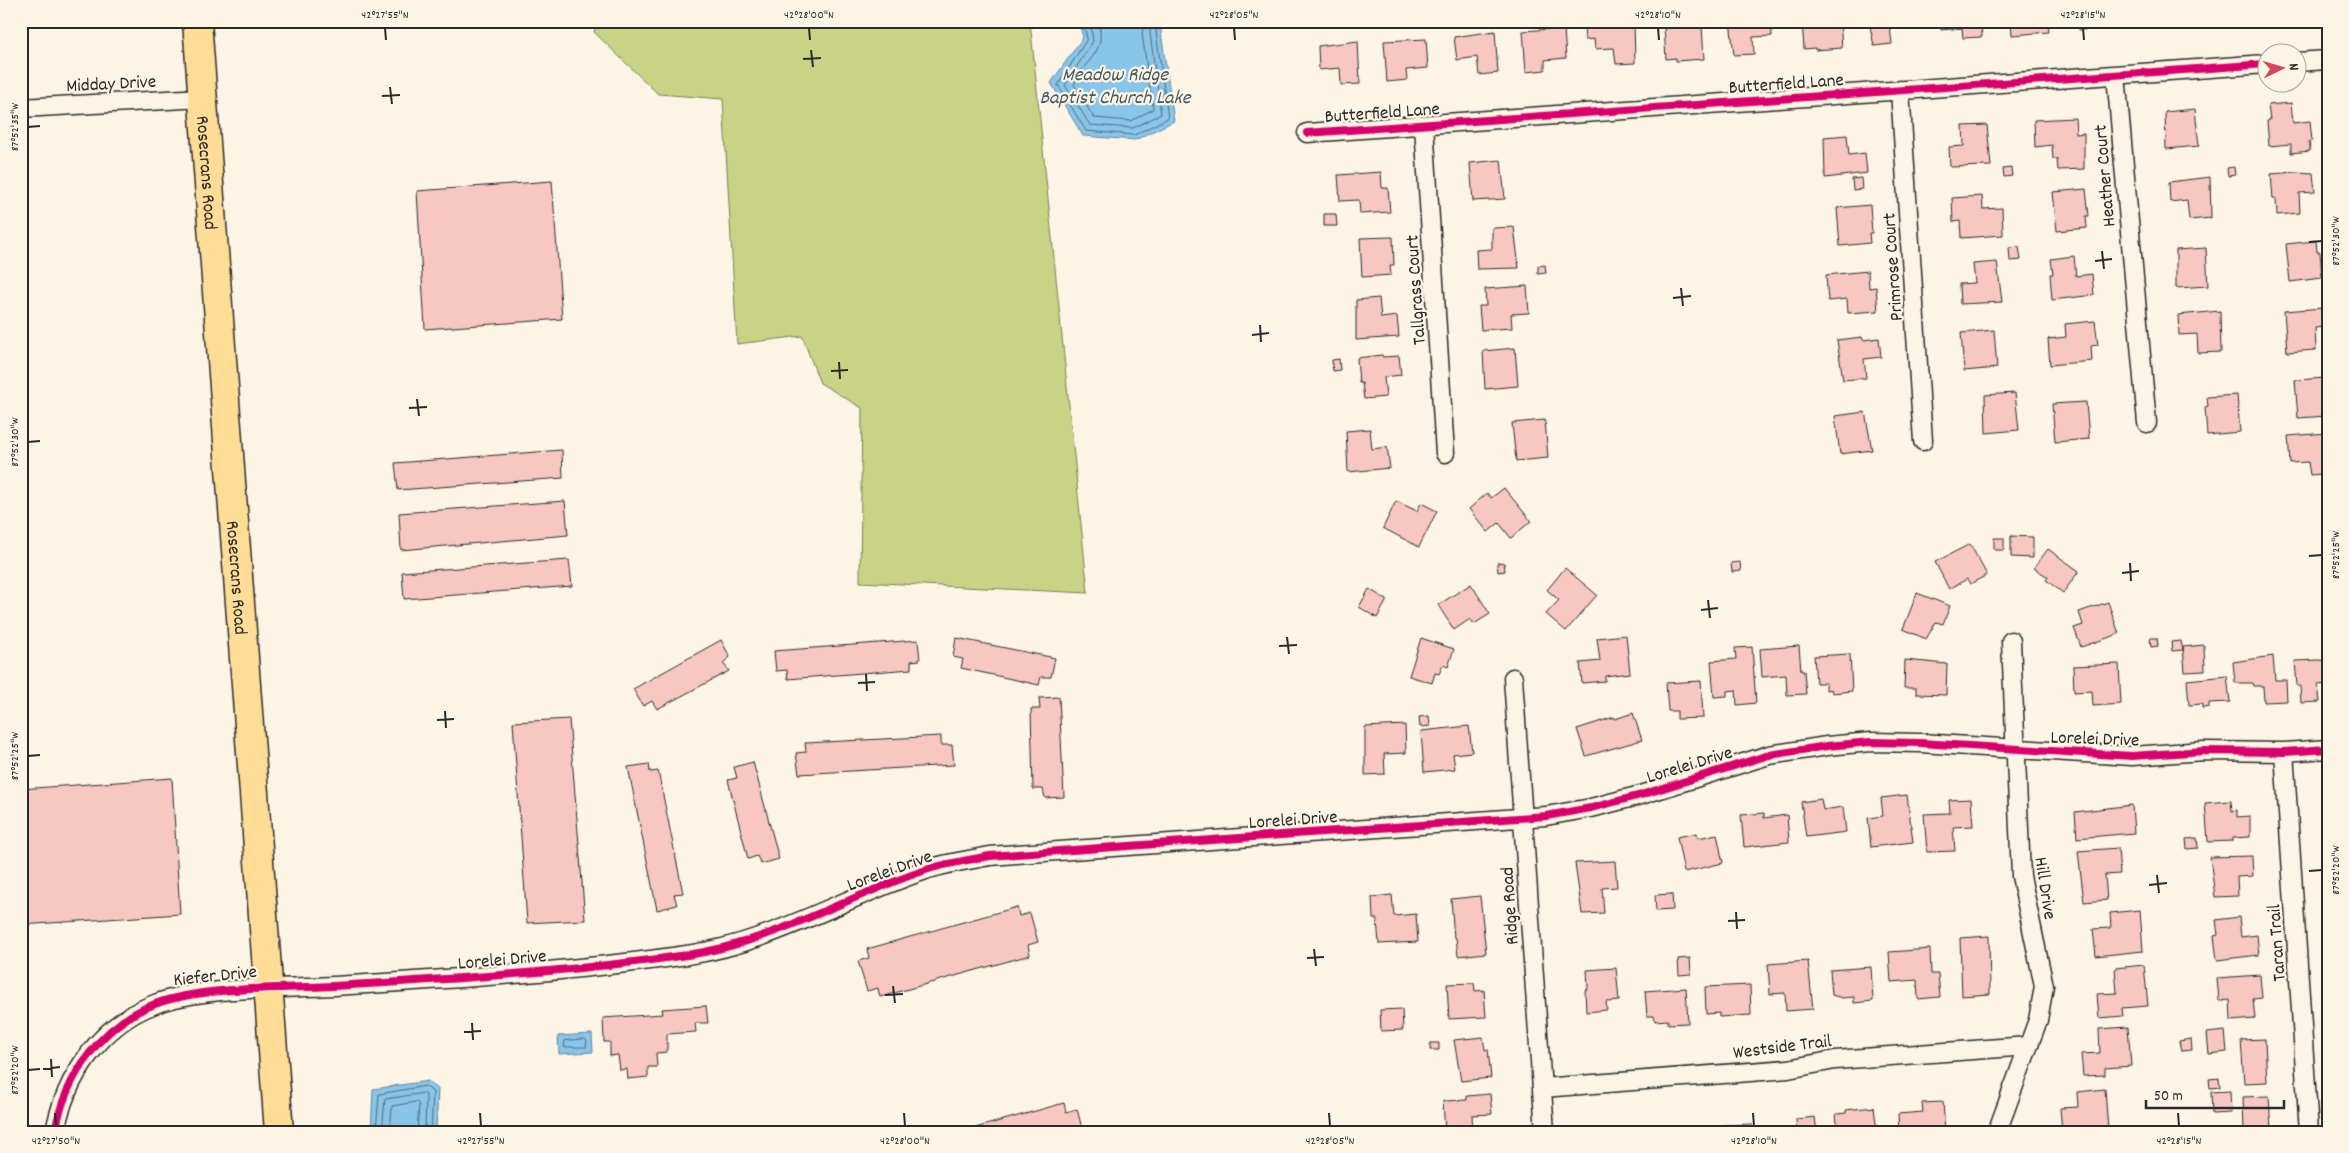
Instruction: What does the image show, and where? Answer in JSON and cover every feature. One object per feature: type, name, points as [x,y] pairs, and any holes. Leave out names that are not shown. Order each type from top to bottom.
[{"type":"main road","name":"Rosecrans Road","points":[[197,21],[279,1132]]},
{"type":"street","points":[[2306,61],[2328,60]]},
{"type":"street","name":"Butterfield Lane","points":[[1307,133],[2256,65]]},
{"type":"street","name":"Heather Court","points":[[2116,75],[2147,423]]},
{"type":"street","name":"Primrose Court","points":[[1900,90],[1923,441]]},
{"type":"street","name":"Midday Drive","points":[[21,108],[203,98]]},
{"type":"street","name":"Tallgrass Court","points":[[1424,125],[1446,453]]},
{"type":"street","name":"Hill Drive","points":[[1997,1132],[2038,1020],[2044,986],[2021,876],[2011,641]]},
{"type":"street","name":"Ridge Road","points":[[1513,678],[1545,1132]]},
{"type":"street","name":"Lorelei Drive","points":[[270,990],[495,976],[689,955],[738,944],[931,868],[990,856],[1523,818],[1591,808],[1769,756],[1827,746],[1871,742],[2132,756],[2204,751],[2284,752],[2328,749]]},
{"type":"street","name":"Taran Trail","points":[[2284,752],[2309,1132]]},
{"type":"street","name":"Kiefer Drive","points":[[55,1132],[59,1108],[82,1063],[100,1040],[118,1026],[155,1004],[176,998],[208,993],[270,990]]},
{"type":"street","name":"Westside Trail","points":[[1542,1088],[1788,1069],[1835,1060],[2028,1046]]},
{"type":"green space","points":[[597,21],[1030,21],[1088,593],[860,582],[862,408],[820,383],[802,336],[737,344],[723,99],[658,94],[594,32]]},
{"type":"water","name":"Meadow Ridge Baptist Church Lake","points":[[1078,21],[1163,21],[1161,32],[1174,121],[1135,140],[1083,136],[1051,83],[1083,37]]},
{"type":"water","points":[[592,1034],[593,1052],[559,1054],[558,1036]]},
{"type":"water","points":[[428,1081],[438,1089],[436,1132],[371,1132],[373,1089]]},
{"type":"building","points":[[1634,21],[1635,63],[1616,64],[1614,48],[1595,49],[1594,39],[1585,40],[1584,26]]},
{"type":"building","points":[[1730,21],[1771,21],[1772,36],[1753,37],[1754,54],[1734,55]]},
{"type":"building","points":[[1802,21],[1840,21],[1842,48],[1804,49]]},
{"type":"building","points":[[1869,21],[1911,21],[1911,25],[1890,27],[1892,44],[1874,46]]},
{"type":"building","points":[[1940,21],[1981,21],[1982,37],[1963,38],[1962,28],[1941,30]]},
{"type":"building","points":[[2011,21],[2048,21],[2049,32],[2012,35]]},
{"type":"building","points":[[2079,21],[2098,21],[2098,29],[2079,30]]},
{"type":"building","points":[[2158,21],[2185,21],[2185,23],[2158,25]]},
{"type":"building","points":[[1702,26],[1704,59],[1676,61],[1676,58],[1666,59],[1664,28]]},
{"type":"building","points":[[1564,28],[1566,58],[1545,60],[1545,70],[1526,72],[1523,31]]},
{"type":"building","points":[[1495,31],[1498,73],[1479,75],[1477,57],[1457,60],[1454,37]]},
{"type":"building","points":[[1426,39],[1428,68],[1406,70],[1407,80],[1387,82],[1384,41]]},
{"type":"building","points":[[1358,41],[1360,84],[1341,85],[1340,68],[1319,70],[1318,46]]},
{"type":"building","points":[[2291,103],[2293,123],[2310,121],[2312,141],[2309,141],[2310,151],[2291,153],[2291,144],[2269,146],[2267,121],[2270,120],[2268,105]]},
{"type":"building","points":[[2195,109],[2199,146],[2166,149],[2165,112]]},
{"type":"building","points":[[2075,118],[2076,134],[2084,133],[2084,169],[2058,170],[2057,159],[2053,159],[2052,145],[2035,147],[2034,120]]},
{"type":"building","points":[[1987,125],[1991,166],[1950,167],[1949,147],[1964,146],[1963,126]]},
{"type":"building","points":[[1847,135],[1849,155],[1865,153],[1867,173],[1825,178],[1824,137]]},
{"type":"building","points":[[1501,160],[1505,199],[1473,201],[1470,163]]},
{"type":"building","points":[[2234,167],[2235,175],[2228,176],[2227,168]]},
{"type":"building","points":[[2011,168],[2012,176],[2004,177],[2003,169]]},
{"type":"building","points":[[1381,172],[1382,188],[1388,188],[1390,212],[1360,214],[1359,200],[1340,201],[1338,175]]},
{"type":"building","points":[[2313,173],[2315,192],[2299,193],[2300,213],[2277,215],[2276,199],[2273,199],[2271,174]]},
{"type":"building","points":[[2210,177],[2211,218],[2189,220],[2187,200],[2170,202],[2169,182]]},
{"type":"building","points":[[1861,178],[1862,189],[1853,190],[1852,179]]},
{"type":"building","points":[[552,181],[562,319],[425,329],[417,191]]},
{"type":"building","points":[[2086,189],[2089,216],[2086,216],[2087,228],[2057,231],[2053,192]]},
{"type":"building","points":[[1982,196],[1983,209],[2002,208],[2003,235],[1961,238],[1960,221],[1953,222],[1952,198]]},
{"type":"building","points":[[1870,205],[1872,233],[1869,233],[1870,243],[1840,246],[1837,208]]},
{"type":"building","points":[[1324,214],[1336,214],[1337,226],[1324,226]]},
{"type":"building","points":[[1514,227],[1519,268],[1477,269],[1476,250],[1492,249],[1492,228]]},
{"type":"building","points":[[1393,237],[1394,265],[1390,265],[1391,275],[1362,277],[1360,238]]},
{"type":"building","points":[[2316,241],[2317,252],[2320,252],[2322,278],[2290,282],[2286,244]]},
{"type":"building","points":[[2019,247],[2021,260],[2010,261],[2009,248]]},
{"type":"building","points":[[2206,248],[2208,286],[2176,288],[2176,250]]},
{"type":"building","points":[[2074,256],[2076,276],[2092,274],[2094,295],[2052,300],[2050,274],[2053,274],[2051,259]]},
{"type":"building","points":[[1997,262],[2002,302],[1960,304],[1959,284],[1975,283],[1973,264]]},
{"type":"building","points":[[1545,265],[1546,273],[1538,274],[1538,266]]},
{"type":"building","points":[[1868,271],[1869,288],[1876,287],[1878,311],[1848,313],[1847,299],[1828,301],[1826,275]]},
{"type":"building","points":[[1527,286],[1529,313],[1511,314],[1512,328],[1481,330],[1479,306],[1486,306],[1485,289]]},
{"type":"building","points":[[1379,298],[1381,318],[1397,316],[1399,337],[1356,340],[1356,300]]},
{"type":"building","points":[[2323,308],[2324,327],[2315,328],[2316,350],[2287,352],[2284,311]]},
{"type":"building","points":[[2220,311],[2221,352],[2198,353],[2197,334],[2179,335],[2178,315]]},
{"type":"building","points":[[2095,321],[2098,345],[2091,346],[2092,361],[2050,365],[2048,339],[2066,337],[2065,324]]},
{"type":"building","points":[[1994,330],[1997,368],[1964,371],[1961,333]]},
{"type":"building","points":[[1862,337],[1863,340],[1879,338],[1881,357],[1864,359],[1866,378],[1843,380],[1837,340]]},
{"type":"building","points":[[1515,348],[1518,386],[1485,389],[1483,351]]},
{"type":"building","points":[[1382,355],[1383,357],[1399,356],[1401,375],[1384,377],[1386,397],[1364,399],[1362,383],[1359,383],[1357,358]]},
{"type":"building","points":[[1339,359],[1340,370],[1333,371],[1332,360]]},
{"type":"building","points":[[2326,378],[2328,416],[2298,418],[2295,380]]},
{"type":"building","points":[[2015,393],[2019,430],[1986,433],[1985,395]]},
{"type":"building","points":[[2237,395],[2240,432],[2207,435],[2205,407],[2208,406],[2207,397]]},
{"type":"building","points":[[2086,402],[2089,439],[2055,442],[2052,404]]},
{"type":"building","points":[[1865,412],[1872,450],[1840,454],[1835,416]]},
{"type":"building","points":[[1545,420],[1548,458],[1516,461],[1512,423]]},
{"type":"building","points":[[1370,429],[1372,449],[1387,447],[1390,468],[1348,472],[1346,431]]},
{"type":"building","points":[[2328,433],[2328,486],[2322,487],[2321,474],[2310,475],[2308,462],[2290,463],[2288,436]]},
{"type":"building","points":[[562,450],[563,478],[398,490],[395,463]]},
{"type":"building","points":[[1504,488],[1531,521],[1511,538],[1499,523],[1488,532],[1469,509],[1487,493],[1491,498]]},
{"type":"building","points":[[565,501],[568,535],[401,550],[399,513]]},
{"type":"building","points":[[1396,501],[1417,511],[1421,503],[1437,511],[1419,547],[1383,528]]},
{"type":"building","points":[[2011,536],[2033,537],[2033,558],[2011,557]]},
{"type":"building","points":[[1994,538],[2004,538],[2004,550],[1994,550]]},
{"type":"building","points":[[1970,544],[1987,575],[1970,584],[1967,579],[1949,589],[1935,562]]},
{"type":"building","points":[[2048,549],[2079,571],[2063,593],[2046,580],[2048,577],[2034,568]]},
{"type":"building","points":[[569,560],[572,586],[404,599],[402,572]]},
{"type":"building","points":[[1504,562],[1505,571],[1498,572],[1497,563]]},
{"type":"building","points":[[1740,562],[1741,571],[1732,572],[1731,563]]},
{"type":"building","points":[[1565,568],[1597,595],[1566,631],[1546,614],[1559,600],[1547,590]]},
{"type":"building","points":[[1471,584],[1490,614],[1474,624],[1470,619],[1454,630],[1438,605]]},
{"type":"building","points":[[1369,589],[1387,600],[1377,618],[1359,607]]},
{"type":"building","points":[[1917,593],[1950,606],[1943,624],[1936,622],[1926,639],[1903,629]]},
{"type":"building","points":[[2108,602],[2119,634],[2081,647],[2074,628],[2083,625],[2079,612]]},
{"type":"building","points":[[1626,635],[1630,673],[1605,676],[1605,681],[1582,683],[1580,663],[1600,661],[1597,638]]},
{"type":"building","points":[[956,638],[1055,658],[1051,677],[1041,677],[1039,685],[961,668],[963,659],[953,657]]},
{"type":"building","points":[[1421,638],[1454,649],[1448,667],[1443,665],[1439,674],[1435,673],[1432,683],[1409,676]]},
{"type":"building","points":[[2150,638],[2157,638],[2158,646],[2151,647]]},
{"type":"building","points":[[721,640],[730,657],[723,663],[729,671],[657,709],[652,701],[643,706],[633,689]]},
{"type":"building","points":[[918,640],[920,660],[911,661],[911,669],[788,679],[787,670],[776,671],[774,651]]},
{"type":"building","points":[[2181,641],[2183,650],[2172,651],[2171,642]]},
{"type":"building","points":[[2204,645],[2205,671],[2185,672],[2183,647]]},
{"type":"building","points":[[1799,646],[1801,671],[1804,671],[1806,694],[1787,695],[1786,675],[1762,677],[1760,649]]},
{"type":"building","points":[[1752,647],[1756,703],[1737,705],[1736,690],[1727,691],[1727,696],[1714,697],[1711,661],[1736,659],[1735,648]]},
{"type":"building","points":[[1850,654],[1852,691],[1832,693],[1831,689],[1826,690],[1826,683],[1816,683],[1814,656]]},
{"type":"building","points":[[2273,656],[2275,680],[2286,680],[2287,701],[2264,702],[2263,686],[2253,686],[2252,683],[2235,683],[2233,662]]},
{"type":"building","points":[[1905,660],[1947,664],[1946,695],[1916,694],[1916,688],[1904,688]]},
{"type":"building","points":[[2295,661],[2328,661],[2328,684],[2318,685],[2320,702],[2301,703],[2300,686],[2297,686]]},
{"type":"building","points":[[2119,664],[2121,704],[2093,706],[2092,691],[2074,692],[2073,666]]},
{"type":"building","points":[[2227,676],[2230,702],[2209,703],[2209,707],[2202,708],[2202,704],[2189,705],[2187,680]]},
{"type":"building","points":[[1701,681],[1703,718],[1677,719],[1677,711],[1668,711],[1666,683]]},
{"type":"building","points":[[1059,697],[1064,797],[1045,798],[1043,789],[1033,789],[1031,709],[1040,709],[1039,698]]},
{"type":"building","points":[[1633,713],[1642,740],[1586,756],[1577,729]]},
{"type":"building","points":[[1429,716],[1430,726],[1420,727],[1419,717]]},
{"type":"building","points":[[569,719],[585,920],[527,923],[513,722]]},
{"type":"building","points":[[1405,725],[1406,753],[1384,754],[1385,774],[1365,775],[1365,727]]},
{"type":"building","points":[[1469,726],[1472,752],[1453,754],[1455,769],[1424,772],[1421,731]]},
{"type":"building","points":[[941,736],[941,745],[952,745],[954,765],[799,774],[796,753],[806,752],[805,743]]},
{"type":"building","points":[[753,762],[779,859],[761,864],[757,856],[748,859],[728,780],[737,778],[734,767]]},
{"type":"building","points":[[649,764],[650,772],[658,771],[683,893],[674,894],[677,905],[657,910],[628,767]]},
{"type":"building","points":[[172,778],[180,914],[21,925],[21,789]]},
{"type":"building","points":[[1907,795],[1913,842],[1871,847],[1868,818],[1883,816],[1881,798]]},
{"type":"building","points":[[1821,799],[1823,810],[1843,807],[1846,832],[1806,837],[1801,802]]},
{"type":"building","points":[[1971,799],[1973,826],[1953,827],[1955,851],[1927,852],[1924,814],[1950,813],[1949,800]]},
{"type":"building","points":[[2231,801],[2232,811],[2237,810],[2237,817],[2250,816],[2250,837],[2233,838],[2233,841],[2208,842],[2205,803]]},
{"type":"building","points":[[2132,805],[2134,833],[2077,838],[2075,812]]},
{"type":"building","points":[[1764,813],[1764,818],[1787,815],[1789,842],[1744,847],[1741,815]]},
{"type":"building","points":[[1697,833],[1698,838],[1717,834],[1723,863],[1684,872],[1677,837]]},
{"type":"building","points":[[2197,838],[2198,848],[2187,849],[2186,839]]},
{"type":"building","points":[[2118,848],[2120,874],[2105,875],[2107,900],[2084,902],[2078,851]]},
{"type":"building","points":[[2252,856],[2253,876],[2237,877],[2238,896],[2215,897],[2210,857]]},
{"type":"building","points":[[1615,861],[1617,887],[1602,888],[1604,913],[1582,914],[1575,863]]},
{"type":"building","points":[[1672,894],[1673,910],[1656,911],[1655,895]]},
{"type":"building","points":[[1392,895],[1394,916],[1416,914],[1418,942],[1379,944],[1377,919],[1373,919],[1372,897]]},
{"type":"building","points":[[1480,896],[1486,953],[1458,956],[1456,938],[1454,938],[1451,899]]},
{"type":"building","points":[[1017,907],[1019,916],[1030,913],[1038,942],[1028,945],[1030,955],[880,997],[878,988],[867,991],[858,961],[869,958],[867,949]]},
{"type":"building","points":[[2140,910],[2143,951],[2096,956],[2093,929],[2111,928],[2110,913]]},
{"type":"building","points":[[2239,917],[2241,937],[2257,935],[2259,955],[2217,960],[2214,936],[2218,935],[2216,920]]},
{"type":"building","points":[[1989,936],[1990,994],[1962,996],[1960,938]]},
{"type":"building","points":[[1930,949],[1931,974],[1938,974],[1940,997],[1918,999],[1917,980],[1891,982],[1889,952]]},
{"type":"building","points":[[1690,958],[1691,974],[1679,975],[1678,959]]},
{"type":"building","points":[[1808,961],[1813,1009],[1786,1011],[1785,993],[1770,994],[1768,964]]},
{"type":"building","points":[[2144,965],[2148,1006],[2122,1008],[2123,1016],[2099,1018],[2097,994],[2117,993],[2115,968]]},
{"type":"building","points":[[1871,967],[1873,1001],[1854,1003],[1854,997],[1842,998],[1832,995],[1830,970]]},
{"type":"building","points":[[1616,968],[1619,1001],[1606,1002],[1607,1010],[1586,1012],[1585,990],[1588,989],[1587,970]]},
{"type":"building","points":[[2260,975],[2262,998],[2253,999],[2255,1019],[2231,1021],[2230,1000],[2219,1001],[2217,978]]},
{"type":"building","points":[[1474,983],[1475,991],[1484,990],[1486,1017],[1449,1019],[1447,984]]},
{"type":"building","points":[[1750,985],[1751,1015],[1719,1017],[1719,1013],[1706,1014],[1705,987]]},
{"type":"building","points":[[1686,988],[1688,1023],[1668,1024],[1668,1020],[1655,1021],[1654,1016],[1647,1016],[1645,991]]},
{"type":"building","points":[[706,1006],[708,1023],[695,1023],[696,1032],[667,1034],[667,1052],[656,1053],[657,1067],[648,1067],[648,1077],[628,1079],[627,1069],[620,1070],[618,1055],[610,1056],[610,1042],[604,1042],[603,1018],[663,1014],[662,1009]]},
{"type":"building","points":[[1402,1009],[1403,1030],[1381,1031],[1380,1010]]},
{"type":"building","points":[[2128,1027],[2131,1066],[2105,1068],[2105,1075],[2083,1076],[2081,1054],[2100,1053],[2099,1029]]},
{"type":"building","points":[[2225,1031],[2227,1052],[2209,1054],[2207,1033]]},
{"type":"building","points":[[1483,1037],[1485,1050],[1488,1049],[1491,1078],[1461,1081],[1454,1040]]},
{"type":"building","points":[[2191,1039],[2192,1050],[2181,1051],[2179,1041]]},
{"type":"building","points":[[2265,1039],[2267,1082],[2244,1083],[2241,1040]]},
{"type":"building","points":[[1430,1043],[1439,1043],[1439,1050],[1430,1050]]},
{"type":"building","points":[[2219,1078],[2220,1087],[2210,1088],[2209,1079]]},
{"type":"building","points":[[2105,1089],[2108,1130],[2062,1132],[2060,1108],[2078,1107],[2077,1092]]},
{"type":"building","points":[[2230,1091],[2231,1113],[2212,1114],[2211,1092]]},
{"type":"building","points":[[1490,1094],[1492,1114],[1472,1115],[1473,1132],[1445,1132],[1443,1101],[1467,1100],[1467,1096]]},
{"type":"building","points":[[2269,1096],[2271,1132],[2244,1132],[2243,1097]]},
{"type":"building","points":[[1943,1102],[1945,1131],[1899,1132],[1898,1114],[1923,1112],[1922,1103]]},
{"type":"building","points":[[1064,1103],[1066,1112],[1077,1109],[1083,1132],[961,1132]]},
{"type":"building","points":[[1874,1107],[1877,1132],[1838,1132],[1836,1114],[1846,1113],[1846,1110]]},
{"type":"building","points":[[1815,1117],[1817,1132],[1797,1132],[1796,1119]]},
{"type":"building","points":[[1752,1124],[1752,1132],[1726,1132],[1725,1125]]},
{"type":"building","points":[[1664,1128],[1665,1132],[1642,1132],[1642,1130]]},
{"type":"cycle path","points":[[1307,133],[2256,65]]},
{"type":"cycle path","points":[[55,1132],[67,1092],[88,1055],[102,1039],[136,1013],[155,1004],[175,998],[243,989],[334,986],[511,974],[687,955],[719,949],[750,940],[929,869],[990,856],[1546,816],[1591,808],[1641,795],[1769,755],[1827,746],[1871,742],[1920,743],[2132,756],[2204,751],[2284,752],[2328,749]]}]
